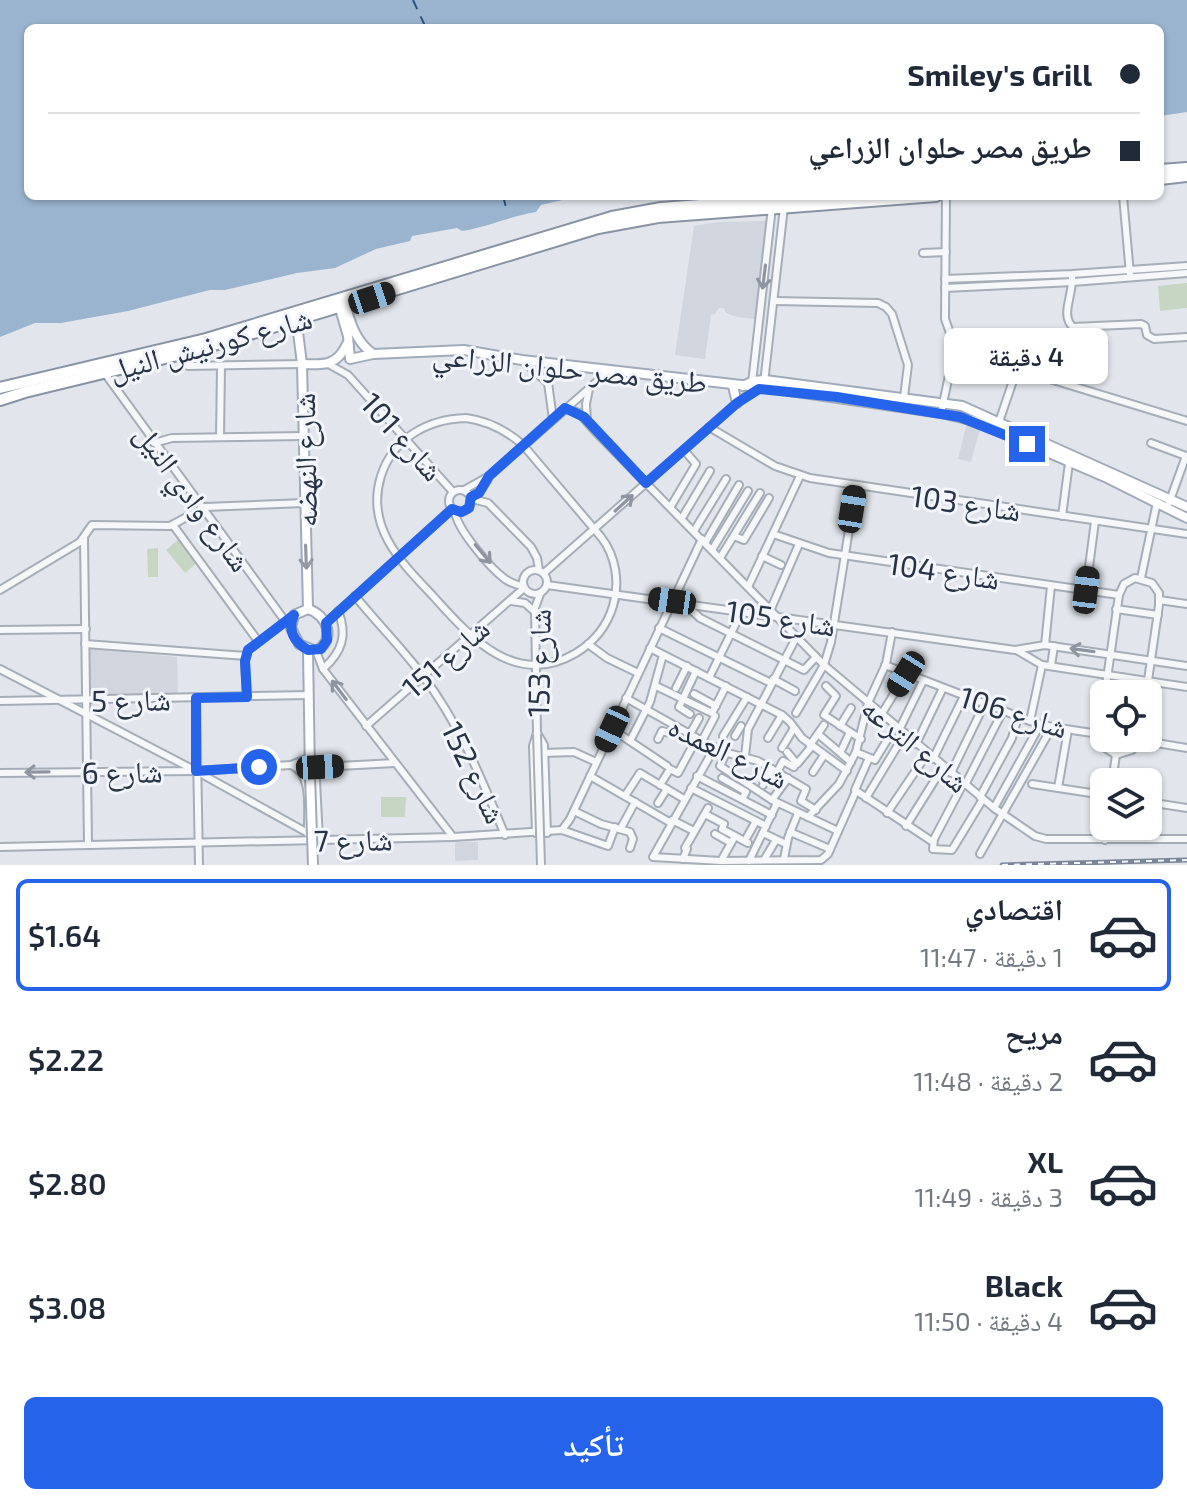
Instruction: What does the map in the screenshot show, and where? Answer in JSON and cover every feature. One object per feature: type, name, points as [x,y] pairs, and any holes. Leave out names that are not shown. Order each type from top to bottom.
[{"type":"highway","points":[[1164,170],[1187,168]]},
{"type":"highway","points":[[1164,179],[1187,176]]},
{"type":"highway","name":"شارع كورنيش النيل","points":[[778,204],[800,200]]},
{"type":"highway","name":"شارع كورنيش النيل","points":[[0,400],[194,351],[296,316],[598,228],[658,217],[778,204],[857,200]]},
{"type":"highway","name":"شارع كورنيش النيل","points":[[0,388],[296,316]]},
{"type":"main road","points":[[342,302],[349,327],[350,359]]},
{"type":"main road","name":"شارع النهضه","points":[[296,316],[302,364],[308,609]]},
{"type":"main road","points":[[349,327],[373,354]]},
{"type":"main road","points":[[302,364],[330,365],[343,353],[349,339]]},
{"type":"main road","name":"طريق مصر حلوان الزراعي","points":[[350,359],[373,354],[450,349],[941,413],[975,421],[1158,499]]},
{"type":"main road","name":"طريق مصر حلوان الزراعي","points":[[748,386],[765,380],[967,408],[1169,504],[1187,518]]},
{"type":"main road","points":[[737,403],[748,386]]},
{"type":"main road","name":"طريق مصر حلوان الزراعي","points":[[1169,504],[1187,507]]},
{"type":"main road","points":[[308,609],[319,613],[326,623],[327,640],[321,649],[312,651],[299,644],[292,634],[294,615],[308,609]]},
{"type":"main road","points":[[312,651],[309,758],[313,865]]},
{"type":"street","points":[[941,413],[955,343],[945,319],[946,200]]},
{"type":"street","points":[[1123,200],[1130,274]]},
{"type":"street","points":[[765,380],[774,305],[778,204]]},
{"type":"street","points":[[542,572],[547,585],[540,594],[531,594],[524,587],[523,578],[527,572],[542,572],[594,529],[737,403],[748,386],[778,204]]},
{"type":"street","points":[[923,253],[946,252]]},
{"type":"street","points":[[1130,274],[1187,266]]},
{"type":"street","points":[[945,288],[1011,281],[1187,273]]},
{"type":"street","points":[[1072,278],[1066,315],[1067,323],[1073,327],[1141,324],[1152,339],[1187,337]]},
{"type":"street","points":[[945,279],[1011,281]]},
{"type":"street","points":[[761,308],[774,305],[878,303],[886,307],[892,314],[908,365],[904,397]]},
{"type":"street","points":[[954,354],[1017,369],[1187,421]]},
{"type":"street","name":"شارع 101","points":[[350,359],[354,381]]},
{"type":"street","points":[[522,360],[548,383]]},
{"type":"street","points":[[188,366],[302,364]]},
{"type":"street","name":"شارع 101","points":[[330,365],[354,381],[453,492]]},
{"type":"street","points":[[553,419],[548,383],[556,365]]},
{"type":"street","points":[[220,437],[221,366]]},
{"type":"street","points":[[999,422],[1017,369]]},
{"type":"street","points":[[454,510],[449,501],[453,492],[464,490],[489,476],[610,371]]},
{"type":"street","name":"شارع وادي النيل","points":[[104,372],[285,621]]},
{"type":"street","points":[[587,421],[586,404],[590,387]]},
{"type":"street","points":[[565,408],[579,413],[646,483]]},
{"type":"street","points":[[466,418],[491,424],[523,445],[594,529],[611,554],[616,573],[616,593],[607,621],[588,644],[559,661],[536,664],[500,657],[469,636],[397,557],[385,537],[376,500],[387,462],[405,440],[427,425],[466,418]]},
{"type":"street","name":"شارع 103","points":[[709,427],[775,466],[800,476],[1187,534]]},
{"type":"street","points":[[154,443],[172,438],[303,436]]},
{"type":"street","points":[[1151,443],[1186,456],[1169,504]]},
{"type":"street","points":[[671,506],[696,464],[684,450]]},
{"type":"street","points":[[1062,516],[1069,463]]},
{"type":"street","points":[[682,518],[710,471]]},
{"type":"street","points":[[326,623],[397,557],[454,510],[467,510],[471,498],[479,493],[489,476]]},
{"type":"street","points":[[748,587],[800,476]]},
{"type":"street","points":[[694,531],[726,479]]},
{"type":"street","name":"شارع الترعه","points":[[646,483],[824,665],[981,798],[1029,832],[1046,839],[1090,840]]},
{"type":"street","points":[[635,802],[608,846],[562,830],[574,811],[672,601],[739,485]]},
{"type":"street","points":[[796,713],[824,665],[834,624],[856,486]]},
{"type":"street","points":[[464,490],[471,498]]},
{"type":"street","points":[[712,550],[748,491]]},
{"type":"street","points":[[720,558],[760,493]]},
{"type":"street","name":"شارع 101","points":[[471,498],[483,499],[488,503],[531,547],[542,572]]},
{"type":"street","points":[[734,536],[744,541],[769,498]]},
{"type":"street","points":[[1141,578],[1149,528],[1158,499]]},
{"type":"street","points":[[88,845],[84,538],[89,527],[96,524],[173,525],[201,508],[304,503]]},
{"type":"street","name":"شارع 101","points":[[454,510],[458,526],[502,577],[524,587]]},
{"type":"street","points":[[1086,590],[1095,521]]},
{"type":"street","points":[[173,525],[258,641]]},
{"type":"street","name":"شارع 104","points":[[773,534],[845,555],[1119,595]]},
{"type":"street","points":[[0,590],[84,538]]},
{"type":"street","points":[[772,613],[799,544]]},
{"type":"street","points":[[762,556],[781,565]]},
{"type":"street","points":[[1106,680],[1119,595],[1129,580],[1141,578],[1152,583],[1159,600],[1148,680]]},
{"type":"street","name":"شارع 105","points":[[547,585],[772,613],[1015,650],[1045,645],[1187,666]]},
{"type":"street","points":[[1045,645],[1051,586]]},
{"type":"street","name":"شارع 151","points":[[366,726],[524,587]]},
{"type":"street","name":"شارع 153","points":[[536,833],[533,746],[537,734],[535,612],[540,594]]},
{"type":"street","name":"شارع 152","points":[[355,596],[423,676],[464,744],[505,835]]},
{"type":"street","points":[[1159,600],[1187,604]]},
{"type":"street","points":[[509,601],[521,601],[535,612]]},
{"type":"street","points":[[685,604],[695,615],[805,670],[816,657]]},
{"type":"street","points":[[1116,609],[1158,615]]},
{"type":"street","points":[[323,669],[335,658],[343,640],[344,631],[338,611]]},
{"type":"street","points":[[709,678],[742,611]]},
{"type":"street","points":[[247,697],[246,656],[258,641],[294,615]]},
{"type":"street","points":[[659,628],[795,691]]},
{"type":"street","points":[[0,630],[86,629]]},
{"type":"street","points":[[808,817],[846,773],[856,752],[868,703],[885,665],[892,632]]},
{"type":"street","points":[[735,736],[761,703],[796,638]]},
{"type":"street","points":[[85,644],[246,656]]},
{"type":"street","points":[[588,644],[607,658],[638,673]]},
{"type":"street","points":[[1051,666],[1054,646]]},
{"type":"street","points":[[650,648],[782,715],[811,745],[856,781]]},
{"type":"street","name":"شارع 105","points":[[1015,650],[1042,665],[1134,680]]},
{"type":"street","points":[[312,651],[453,837]]},
{"type":"street","points":[[630,741],[647,710],[663,655]]},
{"type":"street","name":"شارع 106","points":[[885,665],[1040,725],[1090,733]]},
{"type":"street","points":[[1030,721],[1042,665]]},
{"type":"street","points":[[676,688],[687,666]]},
{"type":"street","points":[[0,669],[196,771],[308,836],[310,778]]},
{"type":"street","points":[[690,714],[679,708],[696,671]]},
{"type":"street","points":[[881,715],[906,674]]},
{"type":"street","points":[[866,798],[923,681]]},
{"type":"street","name":"شارع 105","points":[[1162,684],[1187,687]]},
{"type":"street","points":[[656,686],[714,712]]},
{"type":"street","points":[[702,741],[726,686]]},
{"type":"street","points":[[826,686],[836,696],[824,715],[861,739]]},
{"type":"street","points":[[916,744],[943,688]]},
{"type":"street","points":[[694,694],[714,712]]},
{"type":"street","name":"شارع 5","points":[[0,701],[309,695]]},
{"type":"street","points":[[887,813],[930,756],[964,696]]},
{"type":"street","points":[[723,736],[747,697]]},
{"type":"street","points":[[196,698],[199,865]]},
{"type":"street","name":"شارع العمده","points":[[626,698],[726,753],[745,756],[775,770],[806,789],[801,801],[816,810]]},
{"type":"street","points":[[951,773],[985,703]]},
{"type":"street","points":[[840,726],[851,708]]},
{"type":"street","points":[[933,846],[1003,711]]},
{"type":"street","points":[[768,738],[782,715]]},
{"type":"street","points":[[856,791],[933,846],[953,850],[1012,738],[1018,717]]},
{"type":"street","points":[[690,734],[699,718]]},
{"type":"street","points":[[733,721],[744,728]]},
{"type":"street","points":[[794,728],[784,750],[797,764],[824,725]]},
{"type":"street","points":[[994,808],[1040,725]]},
{"type":"street","points":[[658,739],[662,731],[673,734],[677,727]]},
{"type":"street","points":[[980,854],[1052,727]]},
{"type":"street","points":[[744,728],[745,756]]},
{"type":"street","points":[[612,729],[667,766]]},
{"type":"street","points":[[1058,788],[1068,730]]},
{"type":"street","points":[[856,752],[875,760],[899,731]]},
{"type":"street","points":[[842,749],[850,732]]},
{"type":"street","points":[[537,734],[541,865]]},
{"type":"street","name":"شارع 153","points":[[537,734],[543,742],[547,833]]},
{"type":"street","points":[[818,734],[851,762]]},
{"type":"street","points":[[1162,743],[1187,748]]},
{"type":"street","points":[[715,747],[653,857],[721,861],[821,860],[830,849],[856,791],[856,781],[869,758]]},
{"type":"street","points":[[658,803],[670,769],[677,773],[691,749]]},
{"type":"street","points":[[544,753],[574,752],[596,762]]},
{"type":"street","points":[[1112,752],[1116,755]]},
{"type":"street","points":[[1116,755],[1126,752]]},
{"type":"street","points":[[726,753],[720,766],[775,802],[838,831]]},
{"type":"street","points":[[813,772],[824,755]]},
{"type":"street","points":[[1114,768],[1116,755]]},
{"type":"street","name":"شارع 6","points":[[0,773],[196,771],[291,765],[309,758]]},
{"type":"street","points":[[684,760],[699,773],[772,815]]},
{"type":"street","points":[[763,785],[783,761],[794,767]]},
{"type":"street","points":[[320,767],[395,763]]},
{"type":"street","points":[[291,765],[310,778],[319,839]]},
{"type":"street","points":[[906,826],[943,767]]},
{"type":"street","points":[[625,796],[639,773],[684,799]]},
{"type":"street","points":[[590,776],[671,822],[694,831]]},
{"type":"street","points":[[767,777],[780,785]]},
{"type":"street","points":[[722,778],[746,792],[742,799]]},
{"type":"street","points":[[749,861],[788,778]]},
{"type":"street","points":[[1032,784],[1090,793]]},
{"type":"street","points":[[691,788],[756,821],[776,840],[786,844]]},
{"type":"street","points":[[745,815],[751,804]]},
{"type":"street","points":[[1162,804],[1187,808]]},
{"type":"street","points":[[574,811],[633,835],[630,848]]},
{"type":"street","points":[[683,859],[694,831],[707,811],[724,824],[722,829],[748,840],[756,821]]},
{"type":"street","points":[[784,859],[786,844],[798,813]]},
{"type":"street","name":"شارع 7","points":[[0,847],[198,843],[308,836],[319,839],[453,837],[562,830]]},
{"type":"street","points":[[790,832],[830,849]]},
{"type":"street","points":[[715,834],[731,843]]},
{"type":"street","points":[[721,861],[735,836]]},
{"type":"street","points":[[1162,839],[1187,839]]},
{"type":"street","points":[[764,860],[776,840]]},
{"type":"shaded area","points":[[767,221],[755,319],[737,317],[719,308],[711,315],[705,359],[675,355],[694,226]]},
{"type":"shaded area","points":[[967,422],[981,425],[971,462],[958,459]]},
{"type":"shaded area","points":[[89,649],[177,657],[178,693],[91,697]]},
{"type":"shaded area","points":[[455,842],[478,842],[478,860],[455,861]]},
{"type":"green space","points":[[1187,283],[1187,308],[1160,311],[1158,286]]},
{"type":"green space","points":[[179,539],[198,562],[185,573],[166,550]]},
{"type":"green space","points":[[158,548],[158,577],[148,577],[147,549]]},
{"type":"green space","points":[[381,797],[406,797],[405,817],[381,817]]},
{"type":"water","points":[[0,0],[1187,0],[1187,112],[1164,115],[1164,24],[24,24],[24,200],[562,200],[541,205],[536,212],[472,229],[462,231],[457,228],[412,236],[410,241],[376,249],[335,268],[297,273],[225,290],[210,290],[128,311],[61,323],[35,323],[0,337]]},
{"type":"ferry route","points":[[413,0],[424,24]]},
{"type":"ferry route","points":[[504,200],[506,207]]},
{"type":"railway","points":[[1002,865],[1187,860]]},
{"type":"route","points":[[259,767],[196,771],[196,698],[247,697],[245,661],[248,650],[294,615],[291,628],[295,639],[308,650],[321,649],[327,640],[326,623],[452,509],[461,512],[469,508],[471,497],[482,490],[489,476],[565,408],[584,417],[646,483],[737,403],[759,389],[837,397],[960,417],[1027,444]]}]
